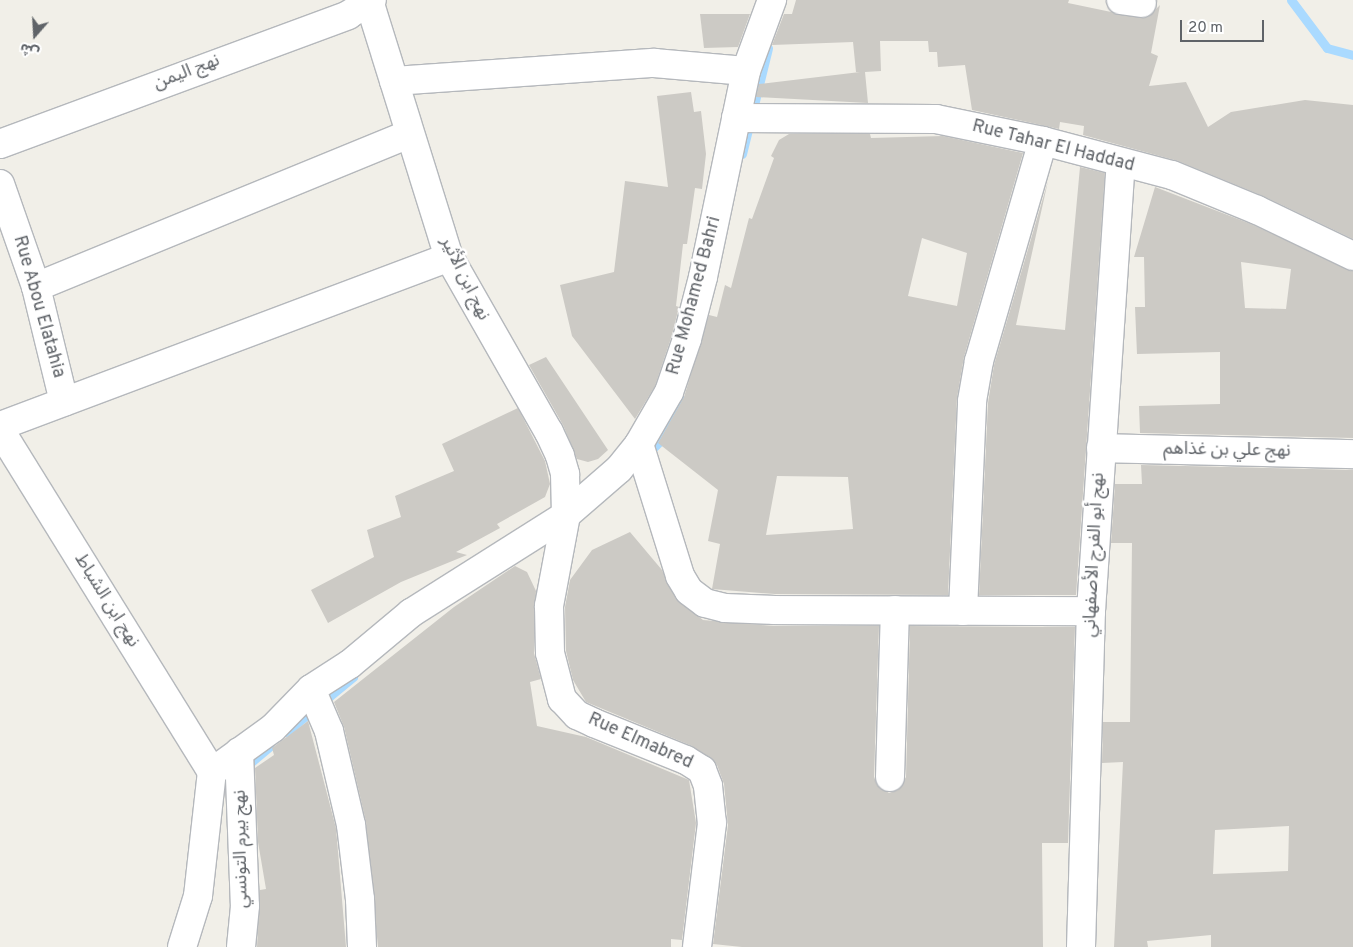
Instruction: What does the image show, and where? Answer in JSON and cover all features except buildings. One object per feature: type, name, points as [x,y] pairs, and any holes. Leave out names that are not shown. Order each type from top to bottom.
[{"type":"street","name":"Rue Mohamed Bahri","points":[[212,772],[273,728],[311,689],[350,664],[410,613],[566,515],[619,469],[640,444],[669,392],[687,339],[703,278],[746,72],[772,0]]},
{"type":"street","name":"نهج ابن الأثير","points":[[371,2],[409,134],[449,257],[549,432],[565,474],[566,515]]},
{"type":"street","name":"نهج اليمن","points":[[0,144],[348,15],[371,2]]},
{"type":"street","points":[[394,81],[654,63],[746,72]]},
{"type":"street","name":"Rue Tahar El Haddad","points":[[736,118],[936,119],[1043,141],[1181,179],[1257,210],[1353,256]]},
{"type":"street","points":[[36,287],[409,134]]},
{"type":"street","points":[[963,610],[972,401],[979,361],[1043,141]]},
{"type":"street","name":"نهج أبو الفرج الأصفهاني","points":[[1082,947],[1091,611],[1121,163]]},
{"type":"street","name":"Rue Abou Elatahia","points":[[0,184],[36,287],[64,402]]},
{"type":"street","points":[[0,428],[64,402],[449,257]]},
{"type":"street","name":"نهج ابن الشباط","points":[[0,428],[212,772]]},
{"type":"street","points":[[640,444],[680,576],[690,591],[705,603],[775,610],[1091,611]]},
{"type":"street","name":"نهج علي بن غذاهم","points":[[1101,448],[1353,454]]},
{"type":"street","name":"Rue Elmabred","points":[[566,515],[549,606],[554,677],[562,699],[577,715],[686,760],[702,770],[712,823],[697,947]]},
{"type":"street","points":[[890,777],[896,610]]},
{"type":"street","points":[[311,689],[329,732],[351,825],[360,899],[362,947]]},
{"type":"street","name":"نهج بيرم التونسي","points":[[239,752],[245,906],[241,947]]},
{"type":"street","points":[[182,947],[198,896],[212,772]]},
{"type":"waterway","points":[[1291,0],[1327,48],[1353,55]]},
{"type":"waterway","points":[[742,154],[768,48]]},
{"type":"waterway","points":[[646,455],[667,434],[680,397]]},
{"type":"waterway","points":[[286,732],[353,677]]},
{"type":"waterway","points":[[244,768],[269,747]]}]
